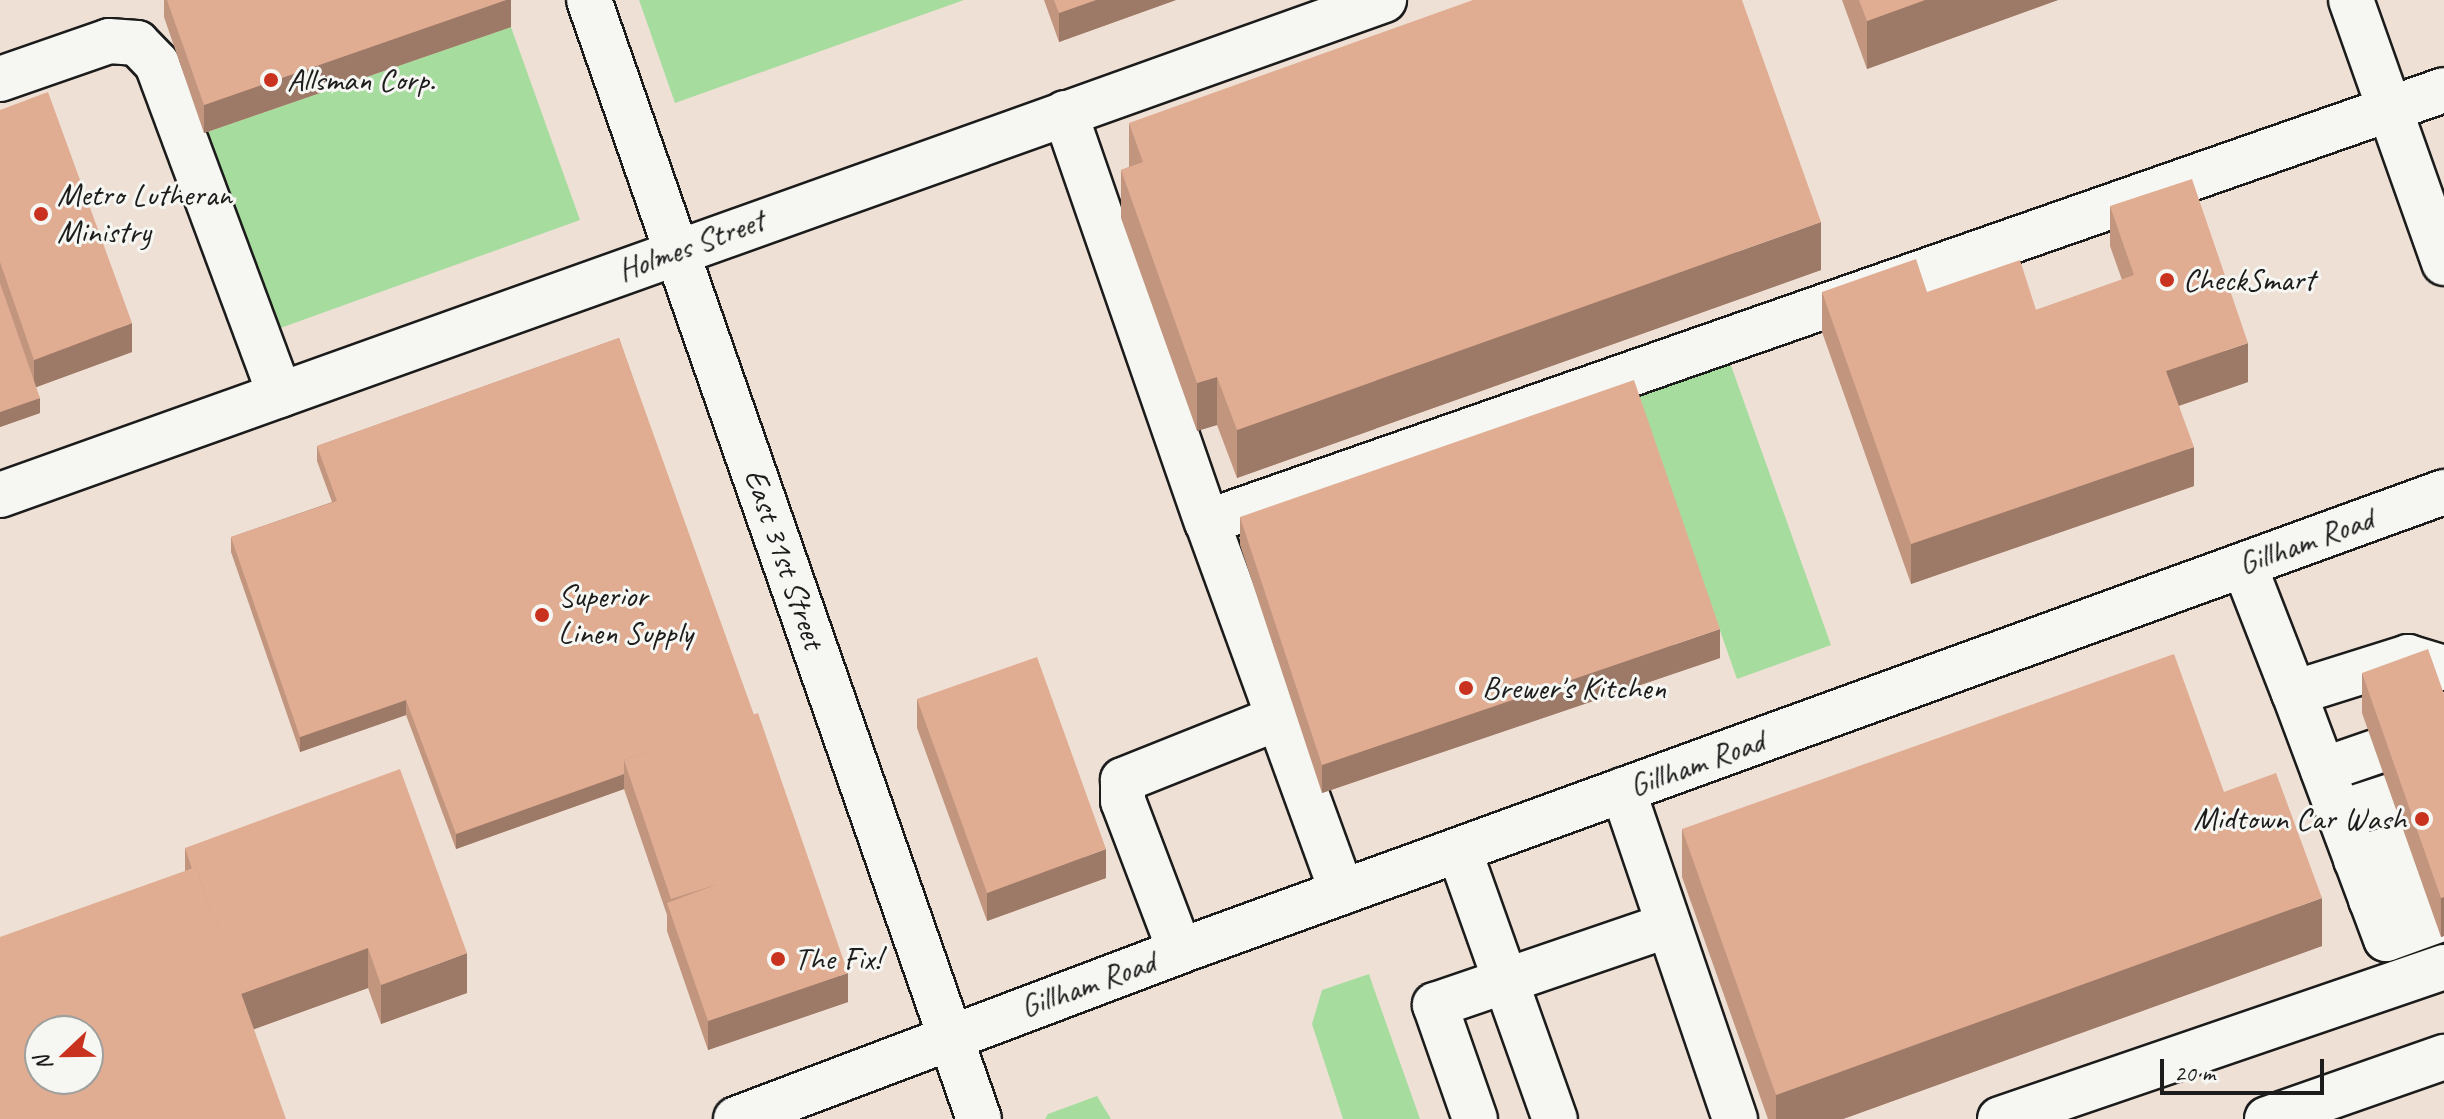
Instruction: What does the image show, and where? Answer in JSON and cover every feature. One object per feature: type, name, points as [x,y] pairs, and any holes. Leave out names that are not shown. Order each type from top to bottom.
[{"type":"street","name":"East 31st Street","points":[[589,0],[979,1119]]},
{"type":"street","name":"Holmes Street","points":[[0,495],[1384,0]]},
{"type":"street","points":[[2351,0],[2444,263]]},
{"type":"street","points":[[0,79],[109,41],[137,43],[157,64],[280,395]]},
{"type":"street","points":[[1207,522],[2444,90]]},
{"type":"street","points":[[1065,113],[1207,522],[1342,892]]},
{"type":"street","name":"Gillham Road","points":[[736,1119],[1180,951],[2444,492]]},
{"type":"street","points":[[2244,565],[2294,693],[2356,860],[2386,939],[2422,882],[2356,860]]},
{"type":"street","points":[[2294,693],[2408,657],[2444,668]]},
{"type":"street","points":[[1180,951],[1123,801],[1123,780],[1278,718]]},
{"type":"street","points":[[2323,770],[2375,752]]},
{"type":"street","points":[[1623,790],[1735,1119]]},
{"type":"street","points":[[2339,813],[2391,796]]},
{"type":"street","points":[[1459,850],[1555,1119]]},
{"type":"street","points":[[1475,1119],[1435,1005],[1668,925]]},
{"type":"street","points":[[2000,1119],[2444,967]]},
{"type":"street","points":[[2267,1119],[2444,1057]]},
{"type":"green space","points":[[639,0],[964,0],[675,103]]},
{"type":"green space","points":[[511,27],[580,220],[275,330],[204,133]]},
{"type":"green space","points":[[1729,360],[1831,645],[1737,679],[1637,393]]},
{"type":"green space","points":[[1369,974],[1420,1119],[1343,1119],[1312,1024],[1322,990]]},
{"type":"green space","points":[[1097,1096],[1111,1119],[1045,1119],[1048,1114]]},
{"type":"building","name":"Allsman Corp.","points":[[167,0],[506,0],[204,105]]},
{"type":"building","points":[[1054,0],[1096,0],[1059,13]]},
{"type":"building","points":[[1473,0],[1742,0],[1821,222],[1237,430],[1217,377],[1197,383],[1121,170],[1143,162],[1129,123]]},
{"type":"building","points":[[1859,0],[1925,0],[1867,21]]},
{"type":"building","name":"Metro Lutheran Ministry","points":[[48,92],[132,323],[34,360],[0,262],[0,110]]},
{"type":"building","points":[[2192,179],[2248,343],[2166,371],[2194,447],[1911,544],[1822,292],[1916,259],[1927,292],[2020,260],[2036,310],[2134,275],[2110,206]]},
{"type":"building","points":[[0,283],[40,398],[0,412]]},
{"type":"building","name":"Superior Linen Supply","points":[[619,338],[754,715],[624,760],[624,774],[456,834],[406,700],[300,737],[231,537],[337,501],[317,446]]},
{"type":"building","points":[[1634,380],[1720,629],[1322,765],[1240,517]]},
{"type":"building","name":"Midtown Car Wash","points":[[2428,649],[2444,694],[2444,897],[2441,898],[2362,673]]},
{"type":"building","points":[[2174,654],[2224,792],[2276,773],[2322,898],[1776,1095],[1682,829]]},
{"type":"building","points":[[1037,657],[1106,849],[987,893],[917,699]]},
{"type":"building","points":[[758,713],[848,973],[708,1021],[667,903],[718,884],[671,899],[624,760]]},
{"type":"building","points":[[400,769],[467,953],[381,985],[368,948],[241,994],[196,867],[192,869],[185,848]]},
{"type":"building","points":[[196,867],[286,1119],[0,1119],[0,937]]},
{"type":"place","name":"Allsman Corp.","points":[[271,80]]},
{"type":"place","name":"Metro Lutheran Ministry","points":[[41,214]]},
{"type":"place","name":"CheckSmart","points":[[2167,280]]},
{"type":"place","name":"Superior Linen Supply","points":[[542,615]]},
{"type":"place","name":"Brewer's Kitchen","points":[[1466,688]]},
{"type":"place","name":"Midtown Car Wash","points":[[2422,819]]},
{"type":"place","name":"The Fix!","points":[[778,959]]}]
